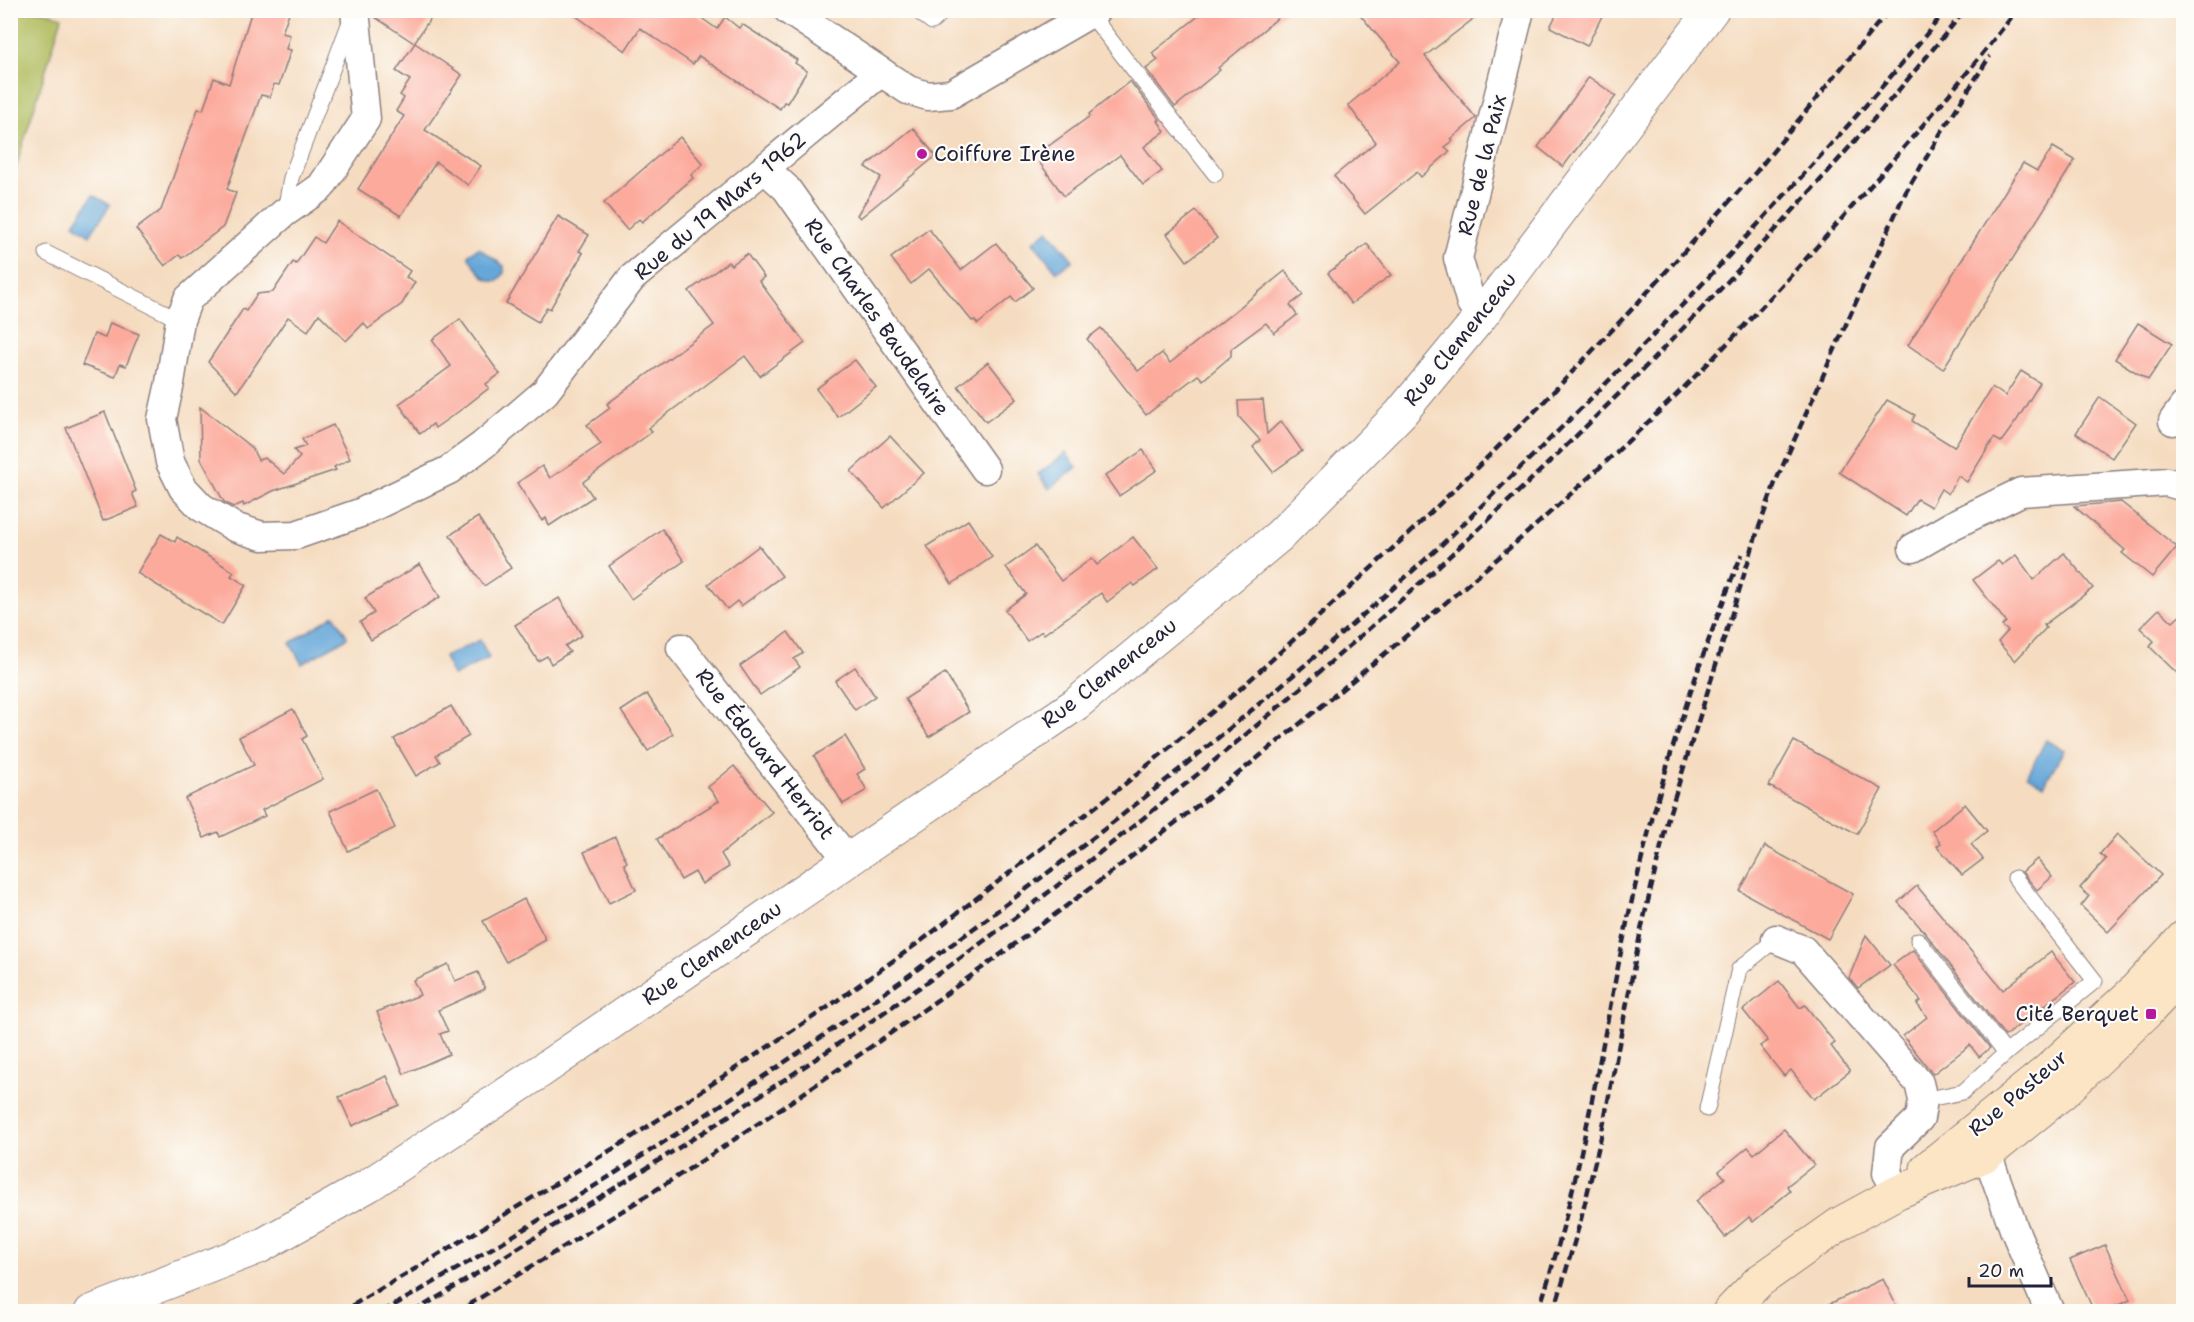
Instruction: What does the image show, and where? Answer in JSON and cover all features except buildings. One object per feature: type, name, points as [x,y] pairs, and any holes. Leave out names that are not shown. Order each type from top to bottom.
[{"type":"main road","name":"Rue Pasteur","points":[[1898,1192],[2048,1070],[2131,994],[2184,937]]},
{"type":"main road","name":"Rue Pasteur","points":[[1729,1311],[1758,1282],[1841,1223],[1898,1192],[1986,1155],[2065,1091],[2184,973]]},
{"type":"street","name":"Rue du 19 Mars 1962","points":[[355,10],[366,119],[321,187],[284,213],[188,298],[180,320],[162,419],[170,462],[183,488],[201,507],[234,526],[262,536],[296,535],[360,513],[449,470],[483,445],[545,392],[632,278],[881,72]]},
{"type":"street","points":[[788,10],[908,90],[928,96],[951,94],[1093,13]]},
{"type":"street","name":"Rue de la Paix","points":[[1481,316],[1471,303],[1458,258],[1520,10]]},
{"type":"street","name":"Rue Clemenceau","points":[[91,1311],[259,1247],[369,1185],[544,1069],[1076,704],[1279,536],[1400,414],[1481,316],[1712,10]]},
{"type":"street","name":"Rue Charles Baudelaire","points":[[765,169],[786,188],[985,469]]},
{"type":"street","points":[[1913,548],[1951,526],[2021,492],[2167,482],[2184,487]]},
{"type":"street","name":"Rue Édouard Herriot","points":[[681,648],[848,860]]},
{"type":"street","points":[[1776,939],[1803,950],[1919,1083],[1923,1100],[1920,1118],[1890,1147],[1887,1173],[1898,1192]]},
{"type":"street","points":[[1986,1155],[2014,1229],[2050,1311]]},
{"type":"lane","name":"Rue du 19 Mars 1962","points":[[284,213],[291,178],[355,10]]},
{"type":"lane","points":[[916,10],[932,22],[945,10]]},
{"type":"lane","points":[[1093,13],[1215,174]]},
{"type":"lane","points":[[46,253],[180,320]]},
{"type":"lane","points":[[1923,1100],[1963,1092],[2006,1053],[2095,981],[2015,878]]},
{"type":"lane","points":[[1707,1109],[1739,969],[1776,939]]},
{"type":"lane","points":[[1918,940],[2006,1053]]},
{"type":"green space","points":[[11,10],[42,11],[62,17],[11,183]]},
{"type":"water","points":[[93,195],[110,205],[90,235],[74,224]]},
{"type":"water","points":[[1048,230],[1073,260],[1057,272],[1033,242]]},
{"type":"water","points":[[479,248],[504,266],[504,273],[498,281],[485,277],[469,258],[469,254]]},
{"type":"water","points":[[1066,453],[1077,467],[1049,489],[1038,474]]},
{"type":"water","points":[[334,615],[347,638],[302,664],[290,643]]},
{"type":"water","points":[[480,640],[489,658],[453,676],[444,657]]},
{"type":"water","points":[[2046,740],[2064,750],[2044,785],[2027,776]]},
{"type":"railway","points":[[341,1312],[629,1139],[828,1007],[921,941],[1125,784],[1239,690],[1418,525],[1537,409],[1633,308],[1756,172],[1889,10]]},
{"type":"railway","points":[[382,1312],[523,1230],[662,1143],[798,1053],[931,959],[1062,862],[1316,656],[1438,548],[1678,310],[1882,87],[1946,10]]},
{"type":"railway","points":[[413,1312],[716,1124],[825,1053],[932,979],[1037,901],[1163,802],[1287,699],[1409,593],[1527,483],[1642,370],[1754,253],[1862,133],[1965,10]]},
{"type":"railway","points":[[457,1312],[687,1170],[908,1021],[1051,917],[1192,810],[1411,632],[1570,495],[1707,364],[1851,208],[1949,94],[2017,10]]},
{"type":"railway","points":[[1554,1312],[1581,1219],[1601,1137],[1641,930],[1668,818],[1758,530],[1775,483],[1903,197],[1990,56]]},
{"type":"railway","points":[[1538,1312],[1578,1166],[1628,918],[1650,825],[1692,688],[1742,554]]},
{"type":"place","name":"Coiffure Irène","points":[[922,154]]},
{"type":"place","name":"Cité Berquet","points":[[2151,1014]]}]
